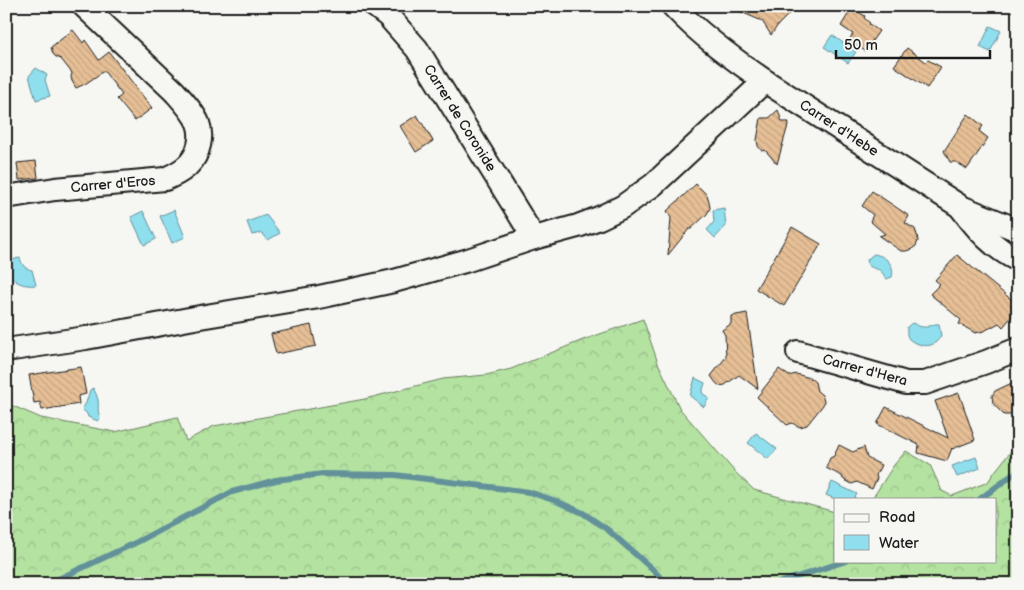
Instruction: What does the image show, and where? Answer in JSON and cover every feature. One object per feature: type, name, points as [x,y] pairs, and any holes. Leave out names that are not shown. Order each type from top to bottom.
[{"type":"street","name":"Carrer d'Eros","points":[[6,197],[55,189],[165,179],[178,173],[189,164],[199,145],[198,123],[180,98],[84,6]]},
{"type":"street","name":"Carrer de Coronide","points":[[375,6],[388,16],[417,50],[534,238]]},
{"type":"street","name":"Carrer d'Hebe","points":[[673,6],[707,38],[765,80],[961,207],[1018,230]]},
{"type":"street","points":[[6,350],[86,338],[394,282],[578,226],[622,207],[639,196],[765,80]]},
{"type":"street","points":[[961,207],[993,244],[1007,255],[1018,260]]},
{"type":"street","name":"Carrer d'Hera","points":[[798,352],[906,383],[926,383],[986,362],[1018,348]]},
{"type":"green space","points":[[643,319],[658,363],[680,409],[735,472],[754,490],[834,512],[834,562],[996,562],[996,498],[873,498],[894,465],[906,451],[930,465],[942,491],[952,496],[988,482],[1018,442],[1018,584],[6,584],[6,403],[41,418],[115,432],[177,417],[186,441],[214,426],[365,399],[443,379],[486,375],[511,369],[583,340]]},
{"type":"water","points":[[990,26],[1001,31],[990,52],[980,47]]},
{"type":"water","points":[[832,35],[856,52],[848,63],[824,47]]},
{"type":"water","points":[[36,68],[47,75],[45,80],[50,96],[36,100],[29,76]]},
{"type":"water","points":[[724,208],[726,226],[715,238],[707,230],[714,222],[713,210]]},
{"type":"water","points":[[174,210],[185,237],[172,243],[160,216]]},
{"type":"water","points":[[143,211],[156,239],[144,245],[131,217]]},
{"type":"water","points":[[266,215],[280,233],[268,240],[262,233],[252,235],[247,222]]},
{"type":"water","points":[[874,254],[889,262],[893,273],[892,277],[886,279],[880,270],[868,265],[867,260]]},
{"type":"water","points":[[20,258],[27,269],[32,270],[36,285],[19,283],[8,273],[6,261]]},
{"type":"water","points":[[912,323],[920,327],[939,324],[941,336],[930,345],[914,343],[907,336],[907,327]]},
{"type":"water","points":[[695,378],[705,383],[702,393],[709,398],[704,407],[690,396]]},
{"type":"water","points":[[93,388],[98,400],[100,417],[98,421],[88,417],[82,409],[90,390]]},
{"type":"water","points":[[756,433],[777,449],[768,459],[748,443]]},
{"type":"water","points":[[976,457],[980,468],[957,477],[952,466]]},
{"type":"water","points":[[832,482],[857,494],[855,498],[834,499],[826,495]]},
{"type":"building","points":[[727,6],[797,6],[771,35],[762,21]]},
{"type":"building","points":[[852,8],[865,16],[864,18],[869,24],[879,31],[865,51],[849,40],[853,34],[841,26]]},
{"type":"building","points":[[73,30],[83,43],[85,40],[99,60],[109,52],[152,108],[135,121],[117,99],[122,95],[104,71],[76,88],[72,81],[72,73],[61,59],[53,54],[51,47]]},
{"type":"building","points":[[907,48],[926,62],[928,60],[941,67],[927,88],[894,66]]},
{"type":"building","points":[[778,110],[782,122],[789,122],[777,164],[766,151],[761,150],[757,140],[761,118],[769,118]]},
{"type":"building","points":[[968,114],[983,126],[979,131],[988,138],[967,169],[956,162],[950,162],[944,151]]},
{"type":"building","points":[[417,115],[433,141],[416,152],[400,126]]},
{"type":"building","points":[[36,161],[38,178],[19,180],[17,163]]},
{"type":"building","points":[[696,184],[707,195],[710,208],[707,214],[689,229],[668,255],[671,218],[667,211]]},
{"type":"building","points":[[872,191],[909,216],[905,223],[915,229],[918,241],[912,249],[901,251],[879,236],[885,234],[870,221],[873,215],[862,206]]},
{"type":"building","points":[[792,227],[821,244],[784,306],[756,289]]},
{"type":"building","points":[[957,255],[1018,305],[1018,309],[1003,327],[999,323],[984,331],[975,333],[959,324],[961,320],[930,294],[940,284],[935,280]]},
{"type":"building","points":[[747,313],[758,389],[739,375],[725,385],[720,386],[711,376],[726,357],[725,335],[722,330],[731,324],[731,316]]},
{"type":"building","points":[[311,325],[316,346],[276,354],[271,334]]},
{"type":"building","points":[[81,367],[86,394],[78,396],[79,404],[42,410],[40,402],[34,403],[29,375]]},
{"type":"building","points":[[779,369],[789,376],[796,374],[810,378],[815,382],[817,391],[822,395],[823,405],[807,425],[800,427],[792,423],[787,425],[757,397]]},
{"type":"building","points":[[1018,380],[1018,413],[1004,415],[993,403],[992,396],[995,391]]},
{"type":"building","points":[[959,393],[975,440],[952,448],[947,461],[918,453],[919,445],[877,424],[886,407],[948,438],[935,401]]},
{"type":"building","points":[[839,445],[853,452],[864,447],[867,458],[881,465],[872,489],[857,482],[852,484],[843,479],[842,476],[826,468]]},
{"type":"waterway","points":[[981,498],[1018,471]]},
{"type":"waterway","points":[[48,584],[137,542],[232,492],[276,480],[323,474],[395,475],[529,492],[583,513],[608,530],[667,584]]},
{"type":"waterway","points":[[775,584],[843,562]]}]
